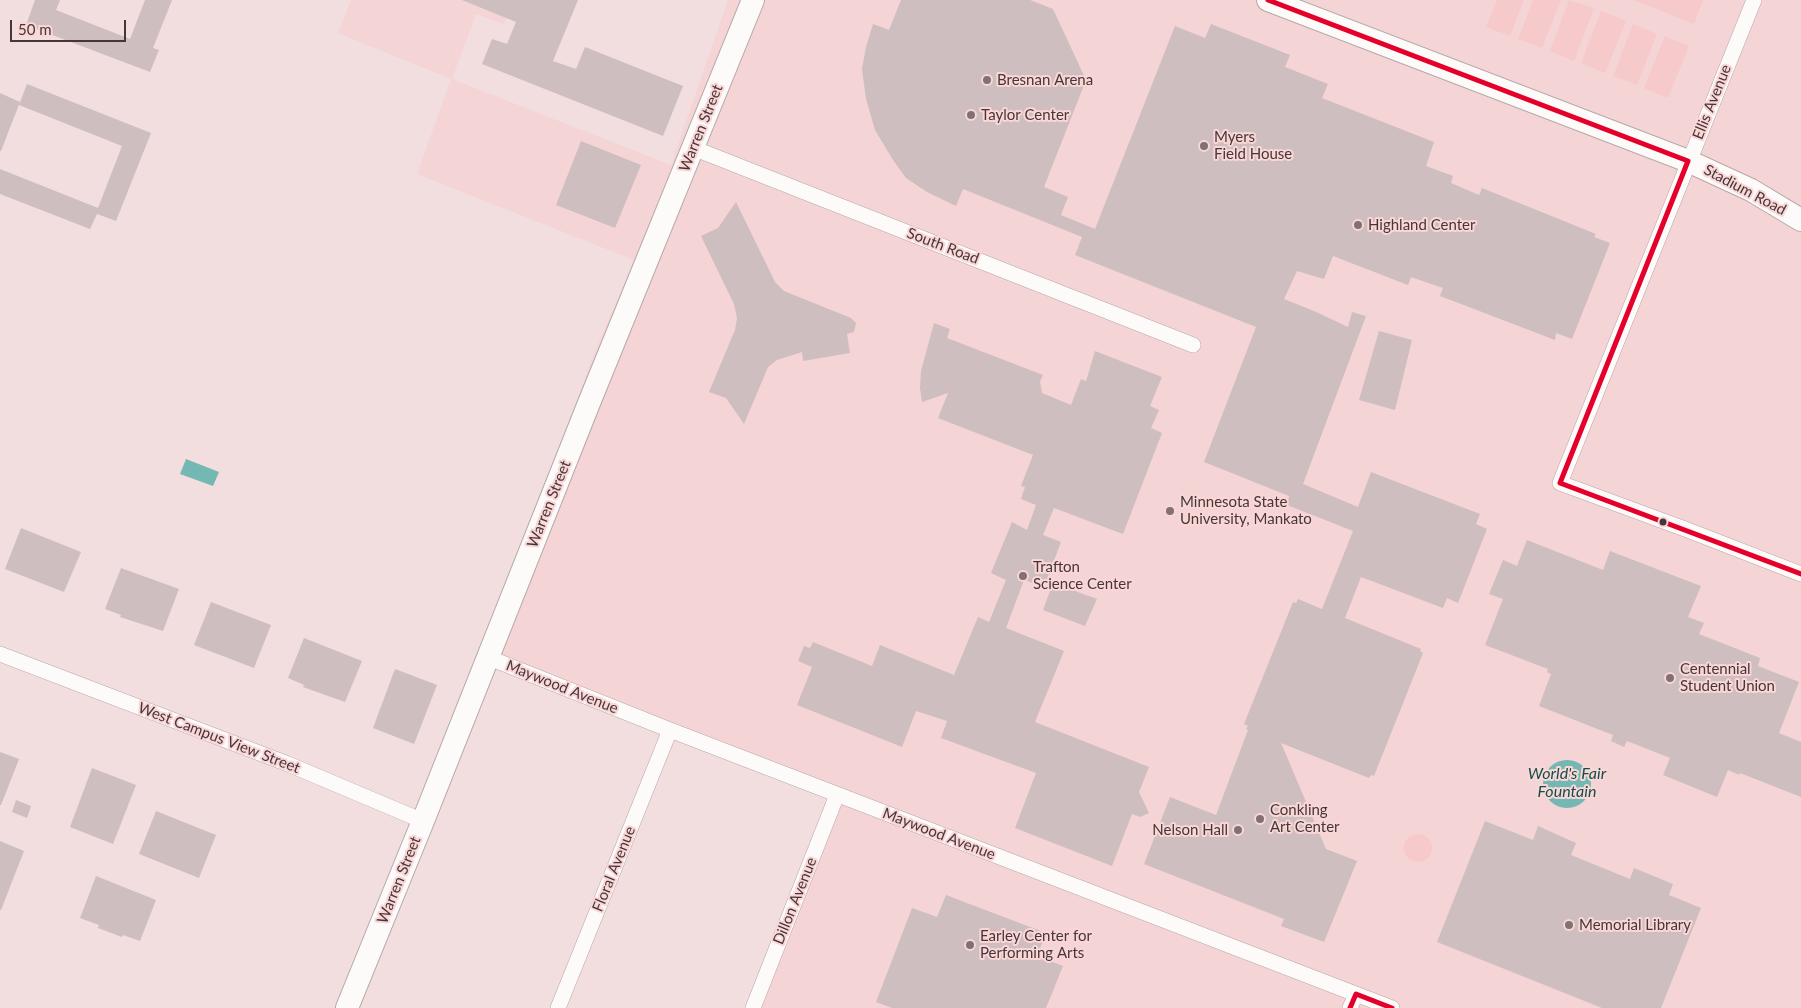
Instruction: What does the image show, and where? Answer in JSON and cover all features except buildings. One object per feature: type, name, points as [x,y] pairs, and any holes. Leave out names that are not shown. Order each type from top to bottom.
[{"type":"street","name":"Warren Street","points":[[347,1008],[424,821],[488,657],[753,0]]},
{"type":"street","name":"Stadium Road","points":[[1268,0],[1688,161],[1751,190],[1801,220]]},
{"type":"street","name":"Ellis Avenue","points":[[1754,0],[1560,483],[1801,574]]},
{"type":"street","name":"South Road","points":[[693,148],[1194,345]]},
{"type":"street","name":"West Campus View Street","points":[[6,656],[288,764],[424,821]]},
{"type":"street","name":"Maywood Avenue","points":[[488,657],[837,795],[1392,1008]]},
{"type":"street","name":"Floral Avenue","points":[[558,1008],[670,730]]},
{"type":"street","name":"Dillon Avenue","points":[[753,1008],[837,795]]},
{"type":"street","points":[[1350,1008],[1356,994]]},
{"type":"shaded area","name":"Minnesota State University, Mankato","points":[[351,0],[513,0],[504,24],[476,14],[452,79],[671,165],[728,0],[1801,0],[1801,1008],[753,1008],[837,795],[487,657],[590,364],[634,260],[417,174],[451,79],[338,33]]},
{"type":"shaded area","points":[[1497,0],[1524,0],[1510,36],[1486,27]]},
{"type":"shaded area","points":[[1533,0],[1561,0],[1542,48],[1518,39]]},
{"type":"shaded area","points":[[1569,0],[1594,8],[1574,61],[1550,51]]},
{"type":"shaded area","points":[[1633,0],[1703,0],[1694,24]]},
{"type":"shaded area","points":[[1601,11],[1626,21],[1605,73],[1581,63]]},
{"type":"shaded area","points":[[1633,24],[1657,34],[1637,85],[1613,76]]},
{"type":"shaded area","points":[[1665,36],[1689,46],[1668,98],[1644,88]]},
{"type":"shaded area","points":[[1418,834],[1428,838],[1432,848],[1428,858],[1418,862],[1408,858],[1404,848],[1408,838]]},
{"type":"water","points":[[186,459],[219,472],[213,486],[180,474]]},
{"type":"water","name":"World's Fair Fountain","points":[[1562,760],[1572,760],[1584,767],[1591,779],[1591,789],[1584,801],[1572,808],[1562,808],[1554,804],[1547,797],[1543,789],[1543,779],[1547,771],[1554,764]]},
{"type":"transit line","points":[[1268,0],[1688,161],[1560,483],[1801,574]]},
{"type":"transit line","points":[[1350,1008],[1356,994],[1392,1008]]},
{"type":"place","name":"Bresnan Arena","points":[[987,80]]},
{"type":"place","name":"Taylor Center","points":[[971,115]]},
{"type":"place","name":"Myers Field House","points":[[1204,146]]},
{"type":"place","name":"Highland Center","points":[[1358,225]]},
{"type":"place","name":"Minnesota State University, Mankato","points":[[1170,511]]},
{"type":"place","name":"Trafton Science Center","points":[[1023,576]]},
{"type":"place","name":"Centennial Student Union","points":[[1670,678]]},
{"type":"place","name":"Conkling Art Center","points":[[1260,819]]},
{"type":"place","name":"Nelson Hall","points":[[1238,830]]},
{"type":"place","name":"Memorial Library","points":[[1569,925]]},
{"type":"place","name":"Earley Center for Performing Arts","points":[[970,945]]}]
